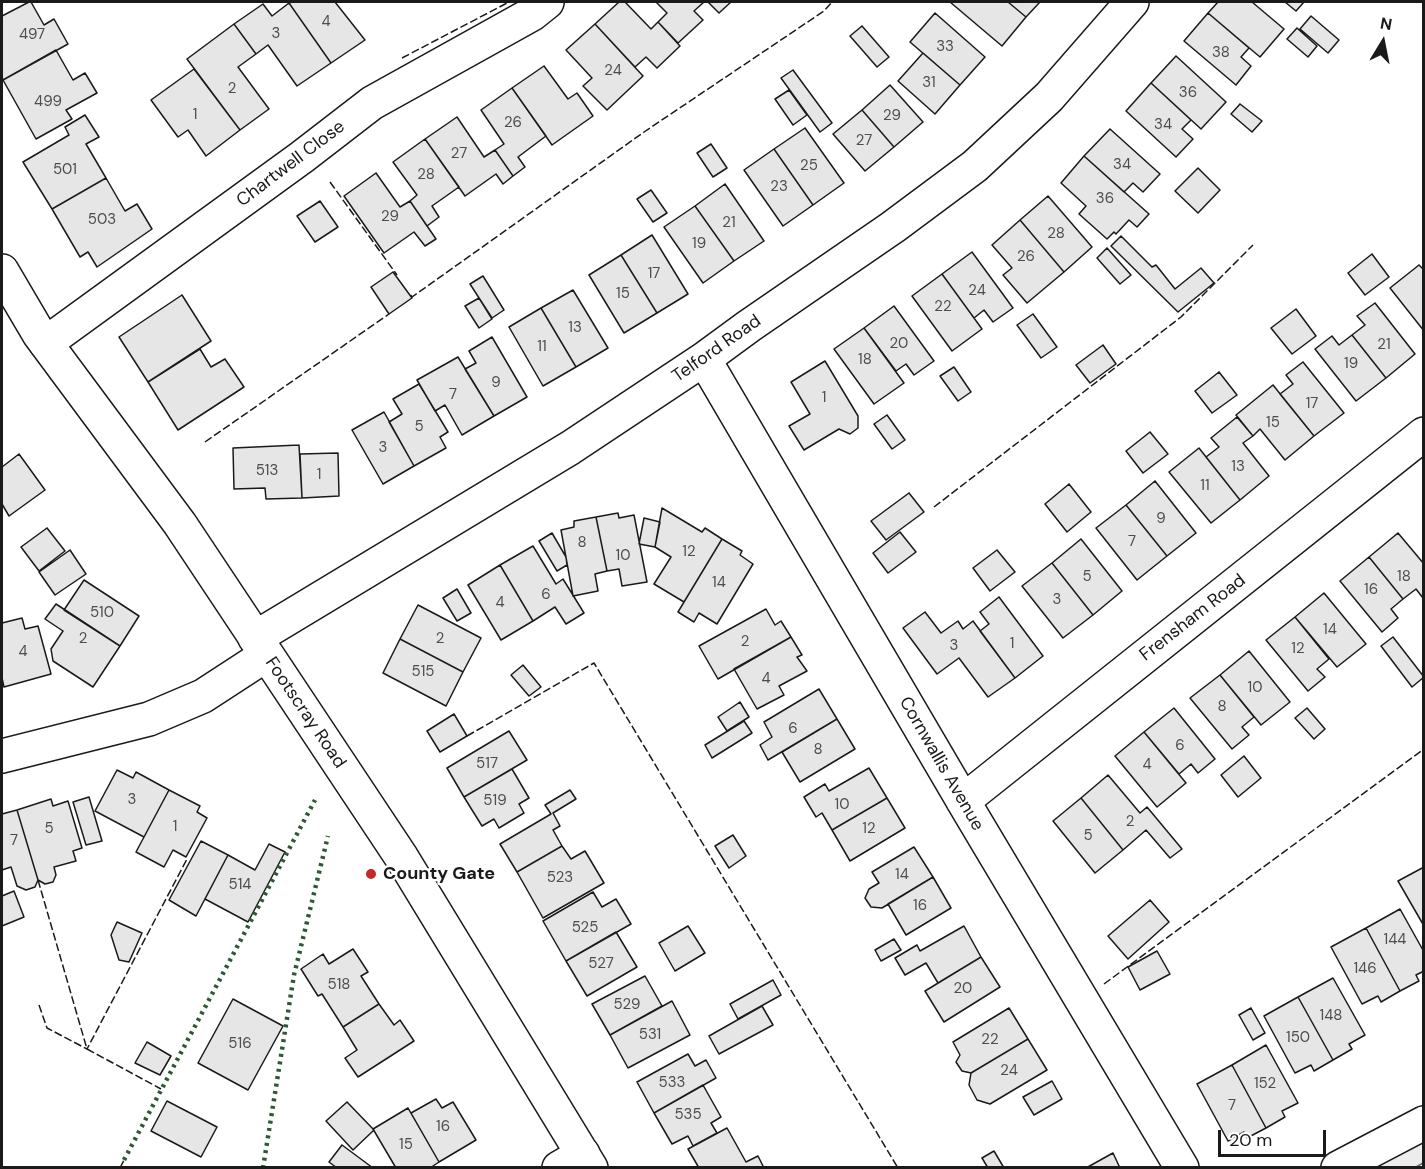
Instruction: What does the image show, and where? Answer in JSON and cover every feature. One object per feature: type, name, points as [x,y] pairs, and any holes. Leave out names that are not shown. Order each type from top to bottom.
[{"type":"street","name":"Chartwell Close","points":[[46,343],[302,157],[372,103],[532,15],[547,2]]},
{"type":"street","name":"Telford Road","points":[[261,647],[704,359],[893,227],[975,166],[1052,93],[1132,2]]},
{"type":"street","name":"Footscray Road","points":[[2,271],[46,343],[180,524],[402,858],[577,1163]]},
{"type":"street","name":"Cornwallis Avenue","points":[[704,359],[963,801],[1182,1167]]},
{"type":"street","name":"Frensham Road","points":[[963,801],[1424,434]]},
{"type":"street","points":[[2,756],[150,719],[203,696],[261,647]]},
{"type":"street","points":[[1338,1167],[1424,1123]]},
{"type":"shaded area","points":[[1423,1138],[1423,1163],[1416,1167],[1367,1168]]},
{"type":"building","points":[[29,2],[44,25],[54,19],[68,44],[3,80],[2,16]]},
{"type":"building","points":[[335,2],[365,40],[331,63],[289,3]]},
{"type":"building","points":[[619,2],[625,2],[651,29],[658,22],[680,46],[657,68],[646,57],[635,67],[595,24]]},
{"type":"building","points":[[656,2],[704,2],[694,11],[703,20],[678,43],[658,22],[667,13]]},
{"type":"building","points":[[708,2],[731,2],[719,13]]},
{"type":"building","points":[[950,2],[1008,2],[1026,17],[1002,46]]},
{"type":"building","points":[[1008,2],[1040,2],[1026,17]]},
{"type":"building","points":[[1218,2],[1252,2],[1284,29],[1260,57],[1208,13]]},
{"type":"building","points":[[1285,2],[1304,2],[1296,11]]},
{"type":"building","points":[[289,3],[331,63],[297,86],[268,45],[256,54],[234,24],[263,4],[272,16]]},
{"type":"building","points":[[935,13],[985,57],[960,85],[910,42]]},
{"type":"building","points":[[1208,13],[1249,48],[1241,57],[1251,66],[1236,85],[1184,41]]},
{"type":"building","points":[[1311,16],[1339,40],[1328,53],[1300,29]]},
{"type":"building","points":[[234,24],[256,54],[238,67],[269,109],[240,130],[187,59]]},
{"type":"building","points":[[595,24],[643,76],[607,110],[583,86],[592,78],[566,50]]},
{"type":"building","points":[[862,26],[889,57],[877,67],[850,36]]},
{"type":"building","points":[[1297,28],[1317,46],[1308,57],[1287,39]]},
{"type":"building","points":[[56,50],[73,80],[85,73],[97,93],[66,110],[72,119],[36,139],[3,80]]},
{"type":"building","points":[[923,53],[960,85],[935,114],[898,81]]},
{"type":"building","points":[[1176,56],[1226,102],[1201,129],[1151,83]]},
{"type":"building","points":[[544,66],[568,99],[577,93],[593,116],[552,145],[512,88]]},
{"type":"building","points":[[194,69],[240,130],[206,156],[188,130],[178,137],[151,100]]},
{"type":"building","points":[[793,70],[832,123],[820,132],[781,78]]},
{"type":"building","points":[[1151,83],[1191,120],[1182,129],[1193,139],[1176,157],[1126,111]]},
{"type":"building","points":[[890,85],[923,122],[894,147],[862,110]]},
{"type":"building","points":[[512,88],[546,136],[518,157],[525,167],[513,176],[495,150],[504,144],[481,110]]},
{"type":"building","points":[[789,90],[807,115],[793,125],[775,99]]},
{"type":"building","points":[[1240,104],[1262,121],[1252,132],[1231,114]]},
{"type":"building","points":[[862,110],[894,147],[865,171],[833,134]]},
{"type":"building","points":[[85,115],[99,137],[86,144],[106,178],[52,209],[23,162],[69,135],[65,127]]},
{"type":"building","points":[[457,117],[484,157],[495,150],[513,176],[503,184],[496,174],[465,196],[425,139]]},
{"type":"building","points":[[805,128],[844,183],[813,205],[774,149]]},
{"type":"building","points":[[1110,129],[1160,174],[1143,192],[1133,183],[1124,192],[1084,156]]},
{"type":"building","points":[[425,139],[459,187],[432,206],[439,217],[427,226],[410,201],[417,195],[393,162]]},
{"type":"building","points":[[711,144],[727,168],[713,177],[697,153]]},
{"type":"building","points":[[774,149],[813,205],[783,226],[744,170]]},
{"type":"building","points":[[1084,156],[1149,214],[1137,227],[1129,220],[1116,234],[1114,232],[1107,239],[1079,214],[1086,206],[1061,183]]},
{"type":"building","points":[[1198,168],[1220,190],[1198,213],[1175,191]]},
{"type":"building","points":[[376,173],[400,207],[410,201],[436,239],[425,246],[414,232],[384,253],[344,196]]},
{"type":"building","points":[[106,178],[125,211],[137,204],[152,229],[97,267],[88,252],[80,257],[52,209]]},
{"type":"building","points":[[725,184],[764,241],[734,261],[695,206]]},
{"type":"building","points":[[651,190],[667,213],[653,222],[637,199]]},
{"type":"building","points":[[1048,196],[1092,247],[1064,272],[1020,220]]},
{"type":"building","points":[[320,201],[338,227],[315,242],[297,216]]},
{"type":"building","points":[[695,206],[734,261],[703,283],[664,227]]},
{"type":"building","points":[[1020,220],[1064,272],[1027,303],[1003,275],[1012,268],[992,245]]},
{"type":"building","points":[[652,235],[688,294],[657,313],[621,255]]},
{"type":"building","points":[[1121,236],[1152,267],[1156,265],[1175,289],[1201,268],[1214,283],[1178,312],[1111,246]]},
{"type":"building","points":[[1107,248],[1131,275],[1120,284],[1097,258]]},
{"type":"building","points":[[972,252],[1013,308],[993,322],[984,310],[974,318],[942,274]]},
{"type":"building","points":[[1372,254],[1389,277],[1365,295],[1348,273]]},
{"type":"building","points":[[621,255],[657,313],[624,333],[589,275]]},
{"type":"building","points":[[1419,265],[1424,270],[1424,331],[1390,288]]},
{"type":"building","points":[[393,272],[412,298],[389,314],[371,287]]},
{"type":"building","points":[[942,274],[982,329],[952,351],[912,296]]},
{"type":"building","points":[[483,276],[504,310],[492,318],[470,284]]},
{"type":"building","points":[[573,290],[608,348],[576,367],[541,308]]},
{"type":"building","points":[[182,295],[211,341],[148,382],[119,337]]},
{"type":"building","points":[[479,298],[492,319],[479,328],[465,306]]},
{"type":"building","points":[[1375,303],[1415,354],[1386,378],[1352,335],[1365,325],[1357,316]]},
{"type":"building","points":[[894,306],[934,361],[914,375],[906,364],[896,371],[864,328]]},
{"type":"building","points":[[541,308],[576,367],[543,386],[509,327]]},
{"type":"building","points":[[1296,309],[1316,336],[1292,354],[1271,328]]},
{"type":"building","points":[[1033,314],[1057,347],[1041,358],[1017,325]]},
{"type":"building","points":[[864,328],[904,383],[874,404],[834,349]]},
{"type":"building","points":[[1352,335],[1386,378],[1356,401],[1315,349],[1332,336],[1339,345]]},
{"type":"building","points":[[492,337],[527,397],[494,416],[465,369],[476,363],[469,351]]},
{"type":"building","points":[[1103,345],[1116,364],[1090,383],[1076,365]]},
{"type":"building","points":[[200,349],[211,367],[225,359],[244,387],[178,430],[148,382]]},
{"type":"building","points":[[458,357],[494,416],[462,435],[445,405],[435,411],[417,380]]},
{"type":"building","points":[[825,361],[858,416],[858,428],[850,434],[839,429],[804,450],[789,426],[810,414],[791,382]]},
{"type":"building","points":[[1303,362],[1344,413],[1314,436],[1280,394],[1293,384],[1286,375]]},
{"type":"building","points":[[954,367],[971,392],[958,401],[940,376]]},
{"type":"building","points":[[1219,372],[1237,395],[1212,413],[1195,391]]},
{"type":"building","points":[[419,384],[448,432],[440,437],[446,448],[414,466],[389,422],[402,414],[393,399]]},
{"type":"building","points":[[1273,385],[1314,436],[1285,460],[1260,429],[1253,436],[1236,415]]},
{"type":"building","points":[[384,412],[414,466],[383,484],[352,430]]},
{"type":"building","points":[[887,415],[905,440],[892,449],[874,424]]},
{"type":"building","points":[[1237,417],[1253,436],[1243,443],[1269,476],[1240,500],[1206,457],[1219,447],[1211,438]]},
{"type":"building","points":[[1150,432],[1168,454],[1143,473],[1126,451]]},
{"type":"building","points":[[299,445],[302,498],[266,499],[265,488],[234,489],[233,448]]},
{"type":"building","points":[[1199,448],[1240,500],[1211,523],[1169,472]]},
{"type":"building","points":[[338,453],[339,496],[302,498],[300,454]]},
{"type":"building","points":[[19,454],[45,490],[9,516],[2,504],[2,467]]},
{"type":"building","points":[[1155,481],[1196,533],[1167,556],[1126,505]]},
{"type":"building","points":[[1069,484],[1091,512],[1067,532],[1045,504]]},
{"type":"building","points":[[909,493],[924,512],[886,540],[871,521]]},
{"type":"building","points":[[1126,505],[1167,556],[1137,580],[1096,528]]},
{"type":"building","points":[[662,508],[702,532],[705,528],[722,539],[684,602],[654,584],[671,557],[655,547]]},
{"type":"building","points":[[618,513],[619,518],[634,515],[647,582],[622,586],[619,569],[607,571],[596,517]]},
{"type":"building","points":[[596,517],[607,571],[595,574],[598,591],[573,596],[561,530],[574,527],[574,521]]},
{"type":"building","points":[[644,518],[660,522],[655,547],[639,544]]},
{"type":"building","points":[[47,528],[65,551],[39,571],[21,547]]},
{"type":"building","points":[[900,532],[916,552],[888,573],[873,553]]},
{"type":"building","points":[[552,533],[566,557],[567,565],[557,571],[539,541]]},
{"type":"building","points":[[1398,533],[1424,564],[1423,598],[1416,589],[1403,599],[1369,557]]},
{"type":"building","points":[[722,539],[742,551],[740,555],[753,564],[717,624],[699,613],[694,622],[678,612]]},
{"type":"building","points":[[1081,539],[1122,591],[1093,615],[1052,563]]},
{"type":"building","points":[[533,546],[556,584],[563,579],[584,613],[566,624],[555,607],[533,621],[500,565]]},
{"type":"building","points":[[70,550],[86,574],[55,595],[39,572]]},
{"type":"building","points":[[997,550],[1015,572],[990,591],[973,568]]},
{"type":"building","points":[[1369,557],[1403,599],[1391,609],[1398,618],[1382,632],[1340,581]]},
{"type":"building","points":[[1052,563],[1093,615],[1063,638],[1022,586]]},
{"type":"building","points":[[500,565],[533,621],[501,640],[468,585]]},
{"type":"building","points":[[84,580],[139,616],[120,646],[64,610]]},
{"type":"building","points":[[457,589],[471,613],[457,621],[443,598]]},
{"type":"building","points":[[1324,593],[1366,644],[1337,667],[1295,617]]},
{"type":"building","points":[[999,597],[1043,656],[1015,678],[980,631],[989,624],[980,612]]},
{"type":"building","points":[[56,604],[120,646],[93,687],[53,661],[51,649],[63,631],[45,619]]},
{"type":"building","points":[[418,605],[481,638],[463,672],[400,639]]},
{"type":"building","points":[[766,609],[775,625],[781,621],[791,637],[718,679],[699,646]]},
{"type":"building","points":[[925,612],[941,633],[958,621],[963,629],[973,621],[1015,678],[988,697],[959,658],[937,674],[903,628]]},
{"type":"building","points":[[1295,617],[1329,659],[1317,669],[1325,677],[1308,691],[1266,640]]},
{"type":"building","points":[[22,618],[25,629],[38,626],[51,674],[4,687],[2,623]]},
{"type":"building","points":[[791,637],[802,655],[797,657],[807,671],[779,686],[784,695],[757,709],[734,669]]},
{"type":"building","points":[[1393,637],[1424,677],[1412,687],[1381,646]]},
{"type":"building","points":[[400,639],[463,672],[446,706],[383,673]]},
{"type":"building","points":[[1249,651],[1290,702],[1261,725],[1220,675]]},
{"type":"building","points":[[523,665],[541,687],[529,696],[511,675]]},
{"type":"building","points":[[1220,675],[1254,717],[1242,727],[1249,735],[1232,749],[1190,698]]},
{"type":"building","points":[[819,689],[837,719],[768,760],[760,745],[772,737],[764,722]]},
{"type":"building","points":[[740,702],[749,717],[727,731],[718,717]]},
{"type":"building","points":[[1174,708],[1215,759],[1198,773],[1191,764],[1179,774],[1144,732]]},
{"type":"building","points":[[1307,708],[1325,729],[1314,739],[1295,718]]},
{"type":"building","points":[[454,714],[467,736],[440,752],[427,731]]},
{"type":"building","points":[[837,719],[855,749],[800,782],[782,752]]},
{"type":"building","points":[[744,721],[752,733],[712,758],[705,745]]},
{"type":"building","points":[[509,731],[527,760],[464,797],[447,768]]},
{"type":"building","points":[[1144,732],[1186,783],[1157,807],[1115,756]]},
{"type":"building","points":[[1244,756],[1261,778],[1238,797],[1221,775]]},
{"type":"building","points":[[869,768],[887,798],[832,830],[822,813],[816,817],[804,797],[825,784],[829,791]]},
{"type":"building","points":[[512,769],[529,798],[519,804],[524,813],[499,828],[494,819],[482,826],[464,797]]},
{"type":"building","points":[[117,770],[133,778],[136,772],[169,790],[144,837],[95,811]]},
{"type":"building","points":[[1108,775],[1140,813],[1147,807],[1182,849],[1170,858],[1146,830],[1123,850],[1081,798]]},
{"type":"building","points":[[169,790],[200,806],[197,812],[207,818],[186,857],[173,850],[164,867],[136,852]]},
{"type":"building","points":[[570,790],[576,799],[553,813],[560,826],[553,830],[562,846],[517,872],[500,844],[551,814],[545,805]]},
{"type":"building","points":[[89,797],[102,841],[86,845],[73,802]]},
{"type":"building","points":[[887,798],[905,828],[850,861],[832,830]]},
{"type":"building","points":[[1081,798],[1123,850],[1095,873],[1053,821]]},
{"type":"building","points":[[51,799],[53,806],[68,801],[82,848],[73,851],[76,861],[54,867],[56,875],[53,882],[45,884],[38,880],[17,810]]},
{"type":"building","points":[[17,810],[38,880],[35,887],[26,890],[17,886],[11,867],[2,870],[2,814]]},
{"type":"building","points":[[733,835],[746,856],[729,868],[715,846]]},
{"type":"building","points":[[201,841],[228,855],[196,916],[169,900]]},
{"type":"building","points":[[269,844],[285,852],[248,922],[205,899],[228,855],[255,870]]},
{"type":"building","points":[[562,846],[571,859],[585,851],[604,883],[543,918],[517,872]]},
{"type":"building","points":[[914,847],[933,877],[882,908],[871,907],[865,898],[869,889],[879,883],[872,872]]},
{"type":"building","points":[[1424,867],[1424,926],[1398,881]]},
{"type":"building","points":[[933,877],[951,908],[906,935],[888,904]]},
{"type":"building","points":[[14,891],[24,917],[2,926],[2,896]]},
{"type":"building","points":[[593,892],[602,907],[616,899],[631,924],[566,961],[543,921]]},
{"type":"building","points":[[1150,900],[1169,922],[1128,959],[1108,936]]},
{"type":"building","points":[[1400,909],[1424,952],[1424,971],[1416,975],[1419,981],[1400,991],[1366,928]]},
{"type":"building","points":[[117,922],[142,933],[129,962],[119,960],[111,935]]},
{"type":"building","points":[[688,926],[705,953],[675,971],[659,943]]},
{"type":"building","points":[[964,926],[981,957],[938,983],[926,963],[905,975],[895,958],[917,945],[920,951]]},
{"type":"building","points":[[1366,928],[1400,991],[1381,1002],[1378,996],[1362,1004],[1331,947]]},
{"type":"building","points":[[616,932],[637,967],[587,996],[566,961]]},
{"type":"building","points":[[894,939],[901,950],[881,961],[875,950]]},
{"type":"building","points":[[353,949],[368,972],[361,976],[379,1004],[343,1027],[322,994],[318,996],[301,969],[323,954],[329,964]]},
{"type":"building","points":[[1157,951],[1170,974],[1140,990],[1128,967]]},
{"type":"building","points":[[981,957],[1000,987],[944,1022],[925,991]]},
{"type":"building","points":[[645,976],[662,1006],[610,1035],[592,1004]]},
{"type":"building","points":[[1333,978],[1365,1035],[1349,1044],[1352,1049],[1333,1060],[1298,997]]},
{"type":"building","points":[[773,980],[781,995],[738,1019],[730,1004]]},
{"type":"building","points":[[1298,997],[1333,1060],[1314,1071],[1311,1065],[1295,1073],[1264,1016]]},
{"type":"building","points":[[233,999],[283,1026],[248,1090],[198,1063]]},
{"type":"building","points":[[672,1001],[690,1035],[628,1068],[610,1035]]},
{"type":"building","points":[[379,1004],[394,1025],[400,1020],[414,1041],[358,1077],[345,1058],[357,1050],[343,1027]]},
{"type":"building","points":[[762,1006],[773,1025],[719,1054],[709,1036]]},
{"type":"building","points":[[1009,1008],[1028,1039],[971,1073],[962,1071],[956,1062],[960,1055],[953,1042]]},
{"type":"building","points":[[1251,1008],[1265,1033],[1253,1040],[1239,1015]]},
{"type":"building","points":[[1028,1039],[1047,1070],[990,1104],[977,1100],[969,1085],[971,1073]]},
{"type":"building","points":[[147,1042],[171,1056],[160,1075],[135,1063]]},
{"type":"building","points":[[1266,1045],[1298,1103],[1282,1111],[1285,1117],[1266,1128],[1232,1065]]},
{"type":"building","points":[[688,1054],[695,1066],[706,1060],[716,1078],[654,1113],[637,1082]]},
{"type":"building","points":[[1232,1065],[1266,1128],[1247,1138],[1244,1132],[1228,1141],[1197,1084]]},
{"type":"building","points":[[1052,1081],[1062,1099],[1034,1115],[1023,1097]]},
{"type":"building","points":[[703,1085],[721,1117],[711,1123],[717,1133],[693,1146],[688,1136],[672,1144],[654,1113]]},
{"type":"building","points":[[436,1099],[442,1108],[453,1102],[476,1140],[439,1162],[411,1113]]},
{"type":"building","points":[[167,1101],[217,1127],[201,1157],[151,1131]]},
{"type":"building","points":[[347,1102],[374,1130],[353,1150],[326,1121]]},
{"type":"building","points":[[408,1108],[439,1162],[430,1168],[396,1168],[373,1129]]},
{"type":"building","points":[[727,1128],[746,1162],[758,1156],[764,1168],[699,1168],[688,1149]]},
{"type":"building","points":[[342,1145],[373,1168],[337,1168],[329,1162]]},
{"type":"building","points":[[994,1151],[1004,1168],[988,1168],[982,1158]]},
{"type":"building","points":[[1113,1153],[1120,1168],[1086,1168]]},
{"type":"hedge","points":[[124,1160],[315,800]]},
{"type":"hedge","points":[[263,1168],[294,975],[328,836]]},
{"type":"fence","points":[[402,58],[509,2]]},
{"type":"fence","points":[[411,295],[412,297],[644,132],[824,11],[832,2]]},
{"type":"fence","points":[[330,182],[397,275]]},
{"type":"fence","points":[[934,507],[1181,317],[1253,245]]},
{"type":"fence","points":[[205,442],[389,314]]},
{"type":"fence","points":[[467,736],[594,663],[898,1168]]},
{"type":"fence","points":[[1104,984],[1424,749]]},
{"type":"fence","points":[[39,1005],[47,1028],[87,1049],[187,859]]},
{"type":"fence","points":[[38,880],[87,1049],[161,1089]]},
{"type":"fence","points":[[120,1168],[124,1160]]},
{"type":"place","name":"County Gate","points":[[371,874]]}]
